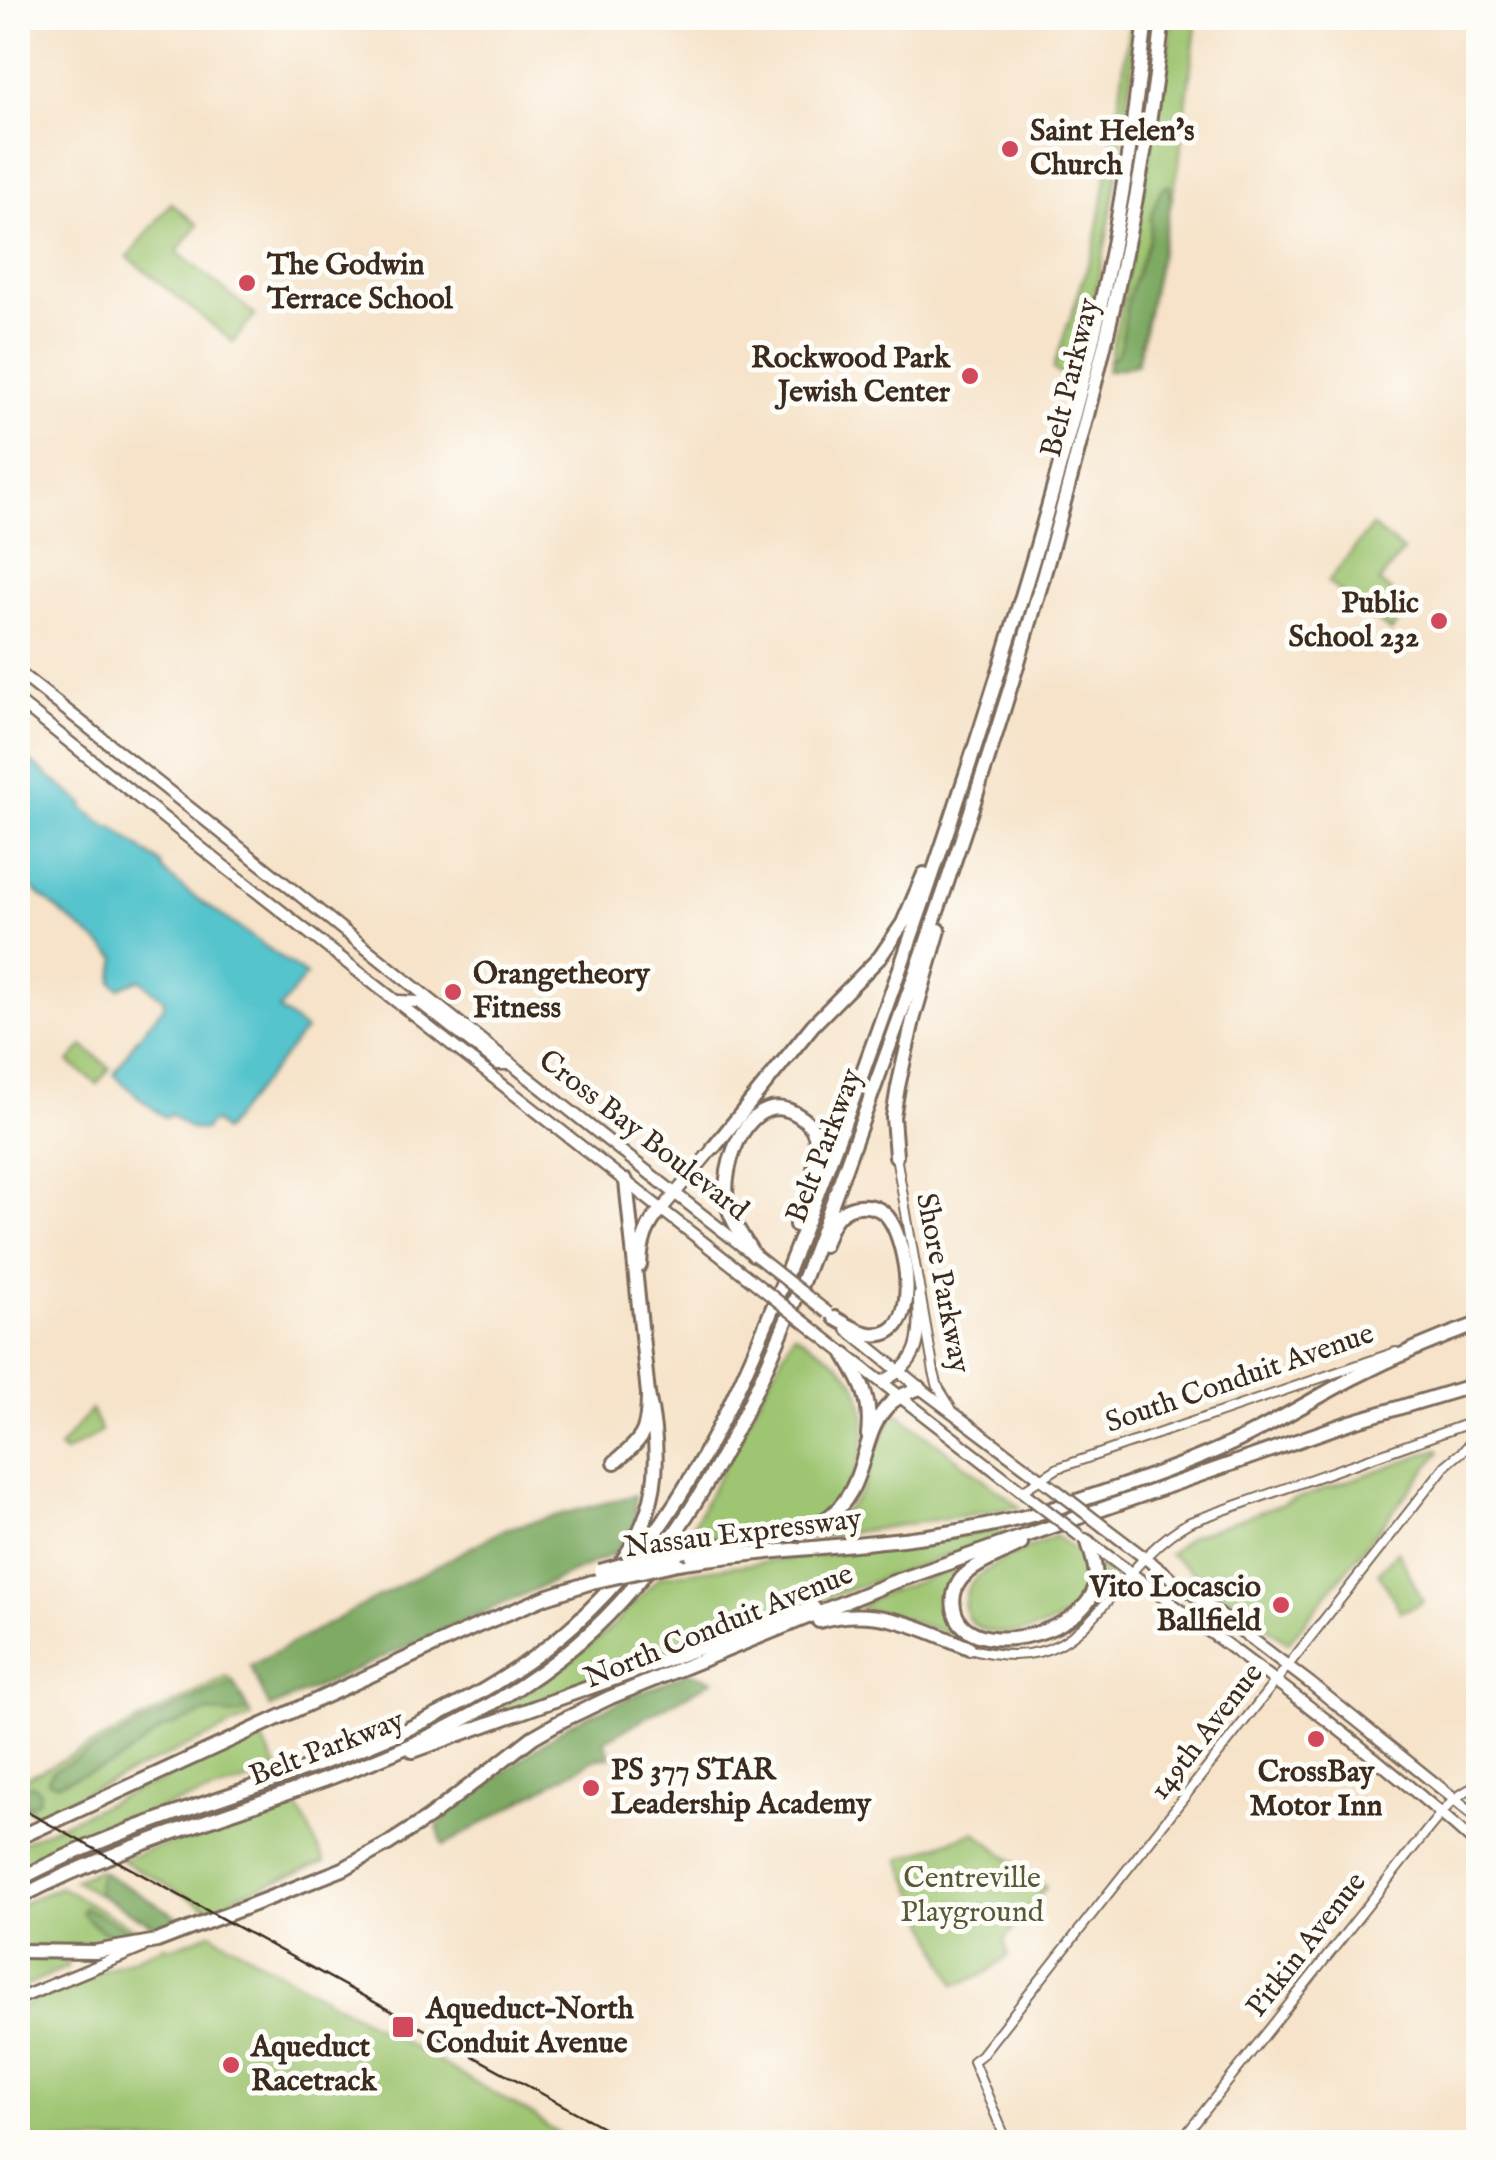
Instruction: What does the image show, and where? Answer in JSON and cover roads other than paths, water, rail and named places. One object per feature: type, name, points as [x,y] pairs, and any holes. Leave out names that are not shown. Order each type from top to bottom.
[{"type":"highway","name":"Belt Parkway","points":[[18,1898],[150,1841],[358,1767],[445,1729],[514,1690],[578,1643],[624,1600],[664,1549],[705,1484],[782,1328],[856,1137],[956,855],[1036,606],[1078,428],[1083,376],[1114,240],[1146,18]]},
{"type":"highway","name":"Belt Parkway","points":[[18,1880],[52,1862],[148,1824],[368,1746],[462,1702],[510,1674],[598,1602],[638,1558],[669,1513],[712,1438],[772,1310],[864,1069],[953,813],[1112,322],[1135,210],[1162,18]]},
{"type":"highway","points":[[714,1147],[798,1042],[886,949],[908,912],[953,813]]},
{"type":"highway","points":[[896,1156],[894,1118],[898,1087],[956,855]]},
{"type":"highway","points":[[755,1255],[729,1209],[729,1160],[742,1132],[755,1118],[770,1110],[786,1110],[809,1124],[816,1149],[772,1310]]},
{"type":"highway","points":[[462,1702],[583,1606],[629,1551],[648,1515],[657,1464],[626,1181]]},
{"type":"highway","points":[[782,1328],[835,1220],[855,1206],[874,1207],[890,1219],[898,1238],[906,1288],[904,1314],[890,1330],[875,1334],[862,1332],[832,1316]]},
{"type":"highway","points":[[638,1298],[642,1243],[662,1209]]},
{"type":"highway","name":"South Conduit Avenue","points":[[1430,1341],[1478,1324]]},
{"type":"highway","name":"Nassau Expressway","points":[[18,1837],[474,1628],[596,1577],[682,1557],[908,1539],[1043,1512],[1217,1450],[1430,1341]]},
{"type":"highway","points":[[845,1354],[868,1402],[866,1452]]},
{"type":"highway","name":"North Conduit Avenue","points":[[157,1942],[343,1869],[408,1832],[520,1746],[560,1721],[611,1697],[891,1583],[1365,1418],[1478,1384]]},
{"type":"highway","points":[[682,1557],[798,1532],[833,1514],[849,1497],[882,1414],[900,1397],[920,1388]]},
{"type":"highway","points":[[648,1394],[644,1435],[615,1462],[643,1454],[657,1464]]},
{"type":"highway","points":[[1055,1526],[961,1579],[953,1606],[964,1627],[980,1636],[1015,1637],[1049,1630],[1074,1617],[1089,1602],[1095,1585],[1096,1570],[1084,1539]]},
{"type":"highway","points":[[358,1767],[430,1746],[837,1598],[891,1583]]},
{"type":"highway","points":[[750,1642],[831,1618],[865,1615],[900,1620],[969,1648]]},
{"type":"highway","points":[[18,1951],[95,1952],[157,1942]]},
{"type":"main road","name":"Cross Bay Boulevard","points":[[18,672],[920,1388],[1287,1666],[1478,1818]]},
{"type":"main road","name":"Cross Bay Boulevard","points":[[18,701],[880,1382],[1276,1681],[1478,1846]]},
{"type":"main road","points":[[398,1001],[418,1002],[498,1064],[510,1064]]},
{"type":"main road","points":[[662,1209],[714,1147]]},
{"type":"main road","points":[[880,1382],[900,1372],[912,1357],[918,1342],[919,1296]]},
{"type":"main road","name":"North Conduit Avenue","points":[[18,1998],[157,1942]]},
{"type":"street","name":"Shore Parkway","points":[[896,1156],[937,1384],[955,1414]]},
{"type":"street","name":"South Conduit Avenue","points":[[1022,1491],[1058,1468],[1430,1341]]},
{"type":"street","points":[[969,1648],[1012,1655],[1060,1644],[1090,1623],[1166,1536],[1200,1517],[1478,1420]]},
{"type":"street","name":"149th Avenue","points":[[1007,2142],[972,2060],[1446,1465],[1478,1433]]},
{"type":"street","name":"Pitkin Avenue","points":[[1180,2142],[1442,1813],[1466,1790],[1478,1786]]},
{"type":"water","points":[[27,759],[84,804],[82,807],[161,864],[163,871],[188,892],[306,975],[279,1010],[305,1030],[223,1131],[214,1121],[205,1130],[190,1129],[170,1114],[166,1118],[114,1074],[163,1007],[164,1000],[140,979],[119,988],[112,982],[117,958],[18,877],[18,761],[22,765]]},
{"type":"railway","points":[[18,1807],[630,2142]]},
{"type":"place","name":"Saint Helen's Church","points":[[1010,149]]},
{"type":"place","name":"The Godwin Terrace School","points":[[247,283]]},
{"type":"place","name":"Rockwood Park Jewish Center","points":[[970,376]]},
{"type":"place","name":"Public School 232","points":[[1439,621]]},
{"type":"place","name":"Orangetheory Fitness","points":[[453,992]]},
{"type":"place","name":"Vito Locascio Ballfield","points":[[1281,1605]]},
{"type":"place","name":"CrossBay Motor Inn","points":[[1316,1739]]},
{"type":"place","name":"PS 377 STAR Leadership Academy","points":[[591,1788]]},
{"type":"place","name":"Aqueduct–North Conduit Avenue","points":[[403,2027]]},
{"type":"place","name":"Aqueduct Racetrack","points":[[231,2065]]},
{"type":"park label","name":"Centreville Playground","points":[[972,1896]]}]
